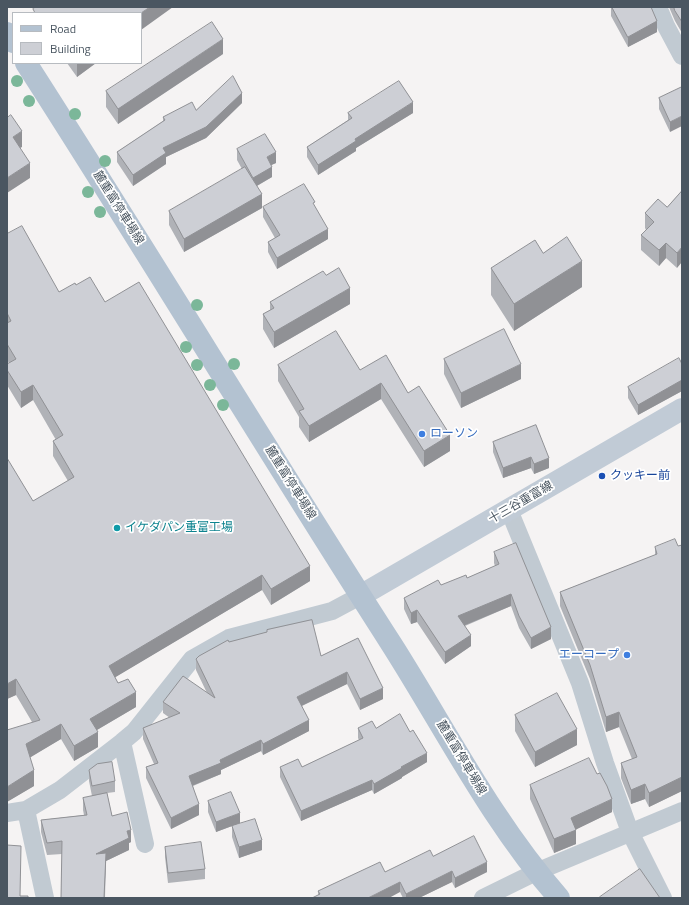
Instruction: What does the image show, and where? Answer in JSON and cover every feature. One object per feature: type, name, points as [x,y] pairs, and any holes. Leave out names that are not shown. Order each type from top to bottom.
[{"type":"main road","name":"麓重富停車場線","points":[[27,64],[402,661],[493,811],[536,872],[560,898]]},
{"type":"main road","name":"十三谷重富線","points":[[360,596],[682,409]]},
{"type":"street","points":[[658,7],[682,56]]},
{"type":"street","points":[[509,510],[580,683],[605,763],[630,832],[663,898]]},
{"type":"street","points":[[7,812],[26,810],[60,790],[122,742],[134,732],[192,658],[229,638],[332,611],[360,596]]},
{"type":"street","points":[[122,742],[145,844]]},
{"type":"street","points":[[26,810],[45,898]]},
{"type":"street","points":[[482,898],[536,872],[682,811]]},
{"type":"building","points":[[36,7],[150,7],[142,12],[34,12],[33,9]]},
{"type":"building","points":[[612,7],[651,7],[657,21],[628,37]]},
{"type":"building","points":[[674,7],[682,7],[682,22],[675,11]]},
{"type":"building","points":[[212,22],[223,39],[118,109],[106,91]]},
{"type":"building","points":[[233,76],[242,93],[206,127],[163,148],[166,153],[133,175],[117,152],[165,120],[163,117],[192,102],[196,110]]},
{"type":"building","points":[[399,81],[413,102],[355,139],[356,141],[318,165],[307,147],[352,118],[348,113]]},
{"type":"building","points":[[682,87],[682,116],[670,122],[659,98]]},
{"type":"building","points":[[11,115],[22,131],[13,137],[30,163],[7,178],[7,118]]},
{"type":"building","points":[[265,134],[276,152],[267,157],[272,167],[253,178],[237,149]]},
{"type":"building","points":[[245,167],[262,194],[184,239],[169,211]]},
{"type":"building","points":[[304,184],[315,202],[313,203],[328,229],[277,258],[268,242],[280,235],[263,207]]},
{"type":"building","points":[[682,191],[682,247],[677,253],[666,243],[659,250],[641,235],[654,222],[645,213],[658,199],[667,207]]},
{"type":"building","name":"イケダパン重富工場","points":[[22,226],[59,292],[90,277],[105,302],[139,282],[310,566],[271,589],[262,575],[109,666],[118,683],[128,679],[136,692],[90,719],[98,732],[74,746],[61,724],[26,744],[34,770],[7,787],[7,730],[40,720],[16,679],[7,684],[7,458],[33,501],[74,477],[53,441],[63,435],[33,385],[21,392],[7,370],[7,364],[16,359],[7,344],[7,323],[11,321],[7,313],[7,234]]},
{"type":"building","points":[[567,237],[582,261],[514,304],[491,268],[535,240],[543,253]]},
{"type":"building","points":[[339,268],[350,288],[274,332],[263,314],[274,308],[270,302],[323,271],[326,275]]},
{"type":"building","points":[[504,329],[521,364],[461,393],[444,359]]},
{"type":"building","points":[[336,331],[360,370],[386,355],[408,393],[419,386],[450,435],[424,451],[381,383],[309,426],[299,411],[304,409],[278,365]]},
{"type":"building","points":[[679,358],[682,364],[682,380],[638,405],[628,387]]},
{"type":"building","points":[[536,425],[549,458],[534,464],[531,457],[503,468],[493,442]]},
{"type":"building","name":"エーコープ","points":[[675,539],[678,546],[682,545],[682,777],[649,793],[645,784],[631,790],[621,763],[637,757],[619,712],[606,717],[590,665],[560,592],[657,554],[655,547]]},
{"type":"building","points":[[516,543],[551,627],[531,638],[519,616],[511,594],[458,616],[471,635],[445,652],[417,610],[411,613],[404,598],[438,580],[441,585],[466,575],[467,578],[499,564],[494,552]]},
{"type":"building","points":[[312,620],[321,656],[358,638],[383,688],[360,699],[347,672],[297,697],[309,720],[263,744],[261,740],[220,760],[221,763],[189,776],[199,804],[171,818],[146,767],[158,763],[143,728],[180,713],[163,702],[183,676],[215,698],[196,659],[199,656],[228,640],[229,642],[267,632],[267,630]]},
{"type":"building","points":[[557,693],[577,729],[535,752],[515,715]]},
{"type":"building","points":[[400,714],[410,732],[413,730],[427,753],[374,784],[372,780],[301,811],[280,767],[298,759],[302,767],[363,738],[358,728],[372,721],[376,728]]},
{"type":"building","points":[[589,758],[597,774],[600,773],[612,799],[571,818],[576,830],[554,839],[530,785]]},
{"type":"building","points":[[112,762],[115,781],[92,786],[89,770],[97,764]]},
{"type":"building","points":[[231,792],[240,813],[216,822],[208,801]]},
{"type":"building","points":[[107,793],[112,816],[127,812],[131,830],[127,831],[129,838],[96,854],[106,853],[104,898],[61,898],[62,841],[47,843],[41,820],[87,815],[83,798]]},
{"type":"building","points":[[255,819],[262,840],[239,847],[232,826]]},
{"type":"building","points":[[474,836],[487,862],[455,878],[452,871],[406,894],[400,882],[368,898],[312,898],[320,894],[318,891],[380,862],[385,872],[430,850],[433,856]]},
{"type":"building","points":[[201,842],[205,869],[168,873],[165,847]]},
{"type":"building","points":[[7,845],[21,846],[20,896],[28,896],[28,898],[7,898]]},
{"type":"building","points":[[640,869],[660,898],[600,897]]},
{"type":"place","name":"ローソン","points":[[422,434]]},
{"type":"place","name":"クッキー前","points":[[602,476]]},
{"type":"place","name":"イケダパン重富工場","points":[[117,528]]},
{"type":"place","name":"エーコープ","points":[[627,655]]}]
